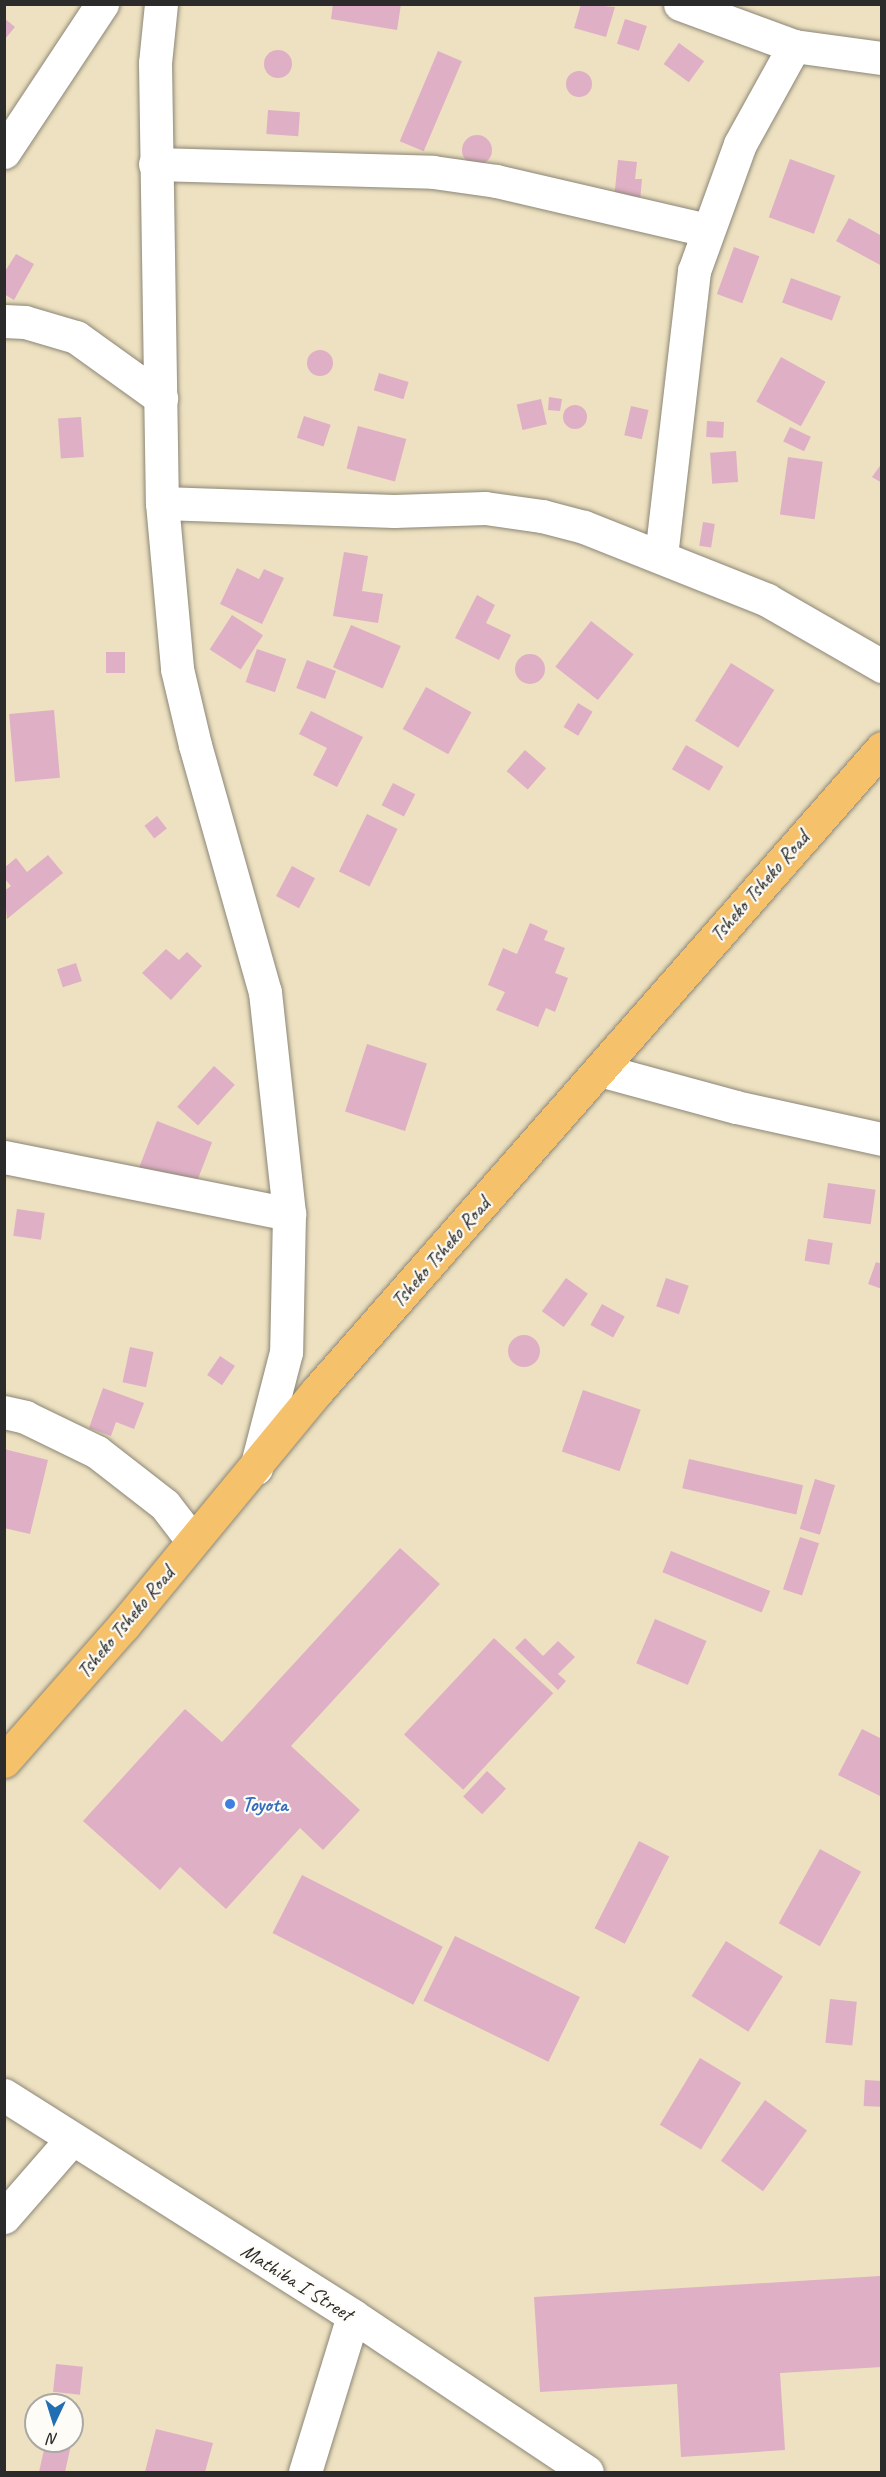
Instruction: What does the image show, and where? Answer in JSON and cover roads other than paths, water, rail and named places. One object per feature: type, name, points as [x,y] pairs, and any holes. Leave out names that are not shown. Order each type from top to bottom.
[{"type":"highway","name":"Tsheko Tsheko Road","points":[[4,1761],[124,1625],[192,1540],[256,1469],[317,1391],[882,748]]},
{"type":"street","points":[[4,153],[102,4]]},
{"type":"street","points":[[161,4],[155,63],[155,164],[162,503],[177,669],[195,745],[265,992],[289,1214],[286,1352],[256,1469]]},
{"type":"street","points":[[680,4],[794,46],[882,58]]},
{"type":"street","points":[[661,556],[687,308],[706,230],[740,144],[794,46]]},
{"type":"street","points":[[155,164],[433,172],[496,181],[706,230]]},
{"type":"street","points":[[4,321],[26,322],[76,337],[161,398]]},
{"type":"street","points":[[162,503],[394,511],[485,508],[584,527],[767,600],[882,666]]},
{"type":"street","points":[[600,1070],[736,1107],[882,1139]]},
{"type":"street","points":[[4,1157],[289,1214]]},
{"type":"street","points":[[4,1412],[97,1452],[165,1505],[192,1540]]},
{"type":"street","name":"Mathiba I Street","points":[[4,2095],[70,2140],[353,2316],[587,2472]]},
{"type":"street","points":[[4,2217],[70,2140]]},
{"type":"street","points":[[306,2472],[353,2316]]},
{"type":"place","name":"Toyota","points":[[230,1804]]}]
